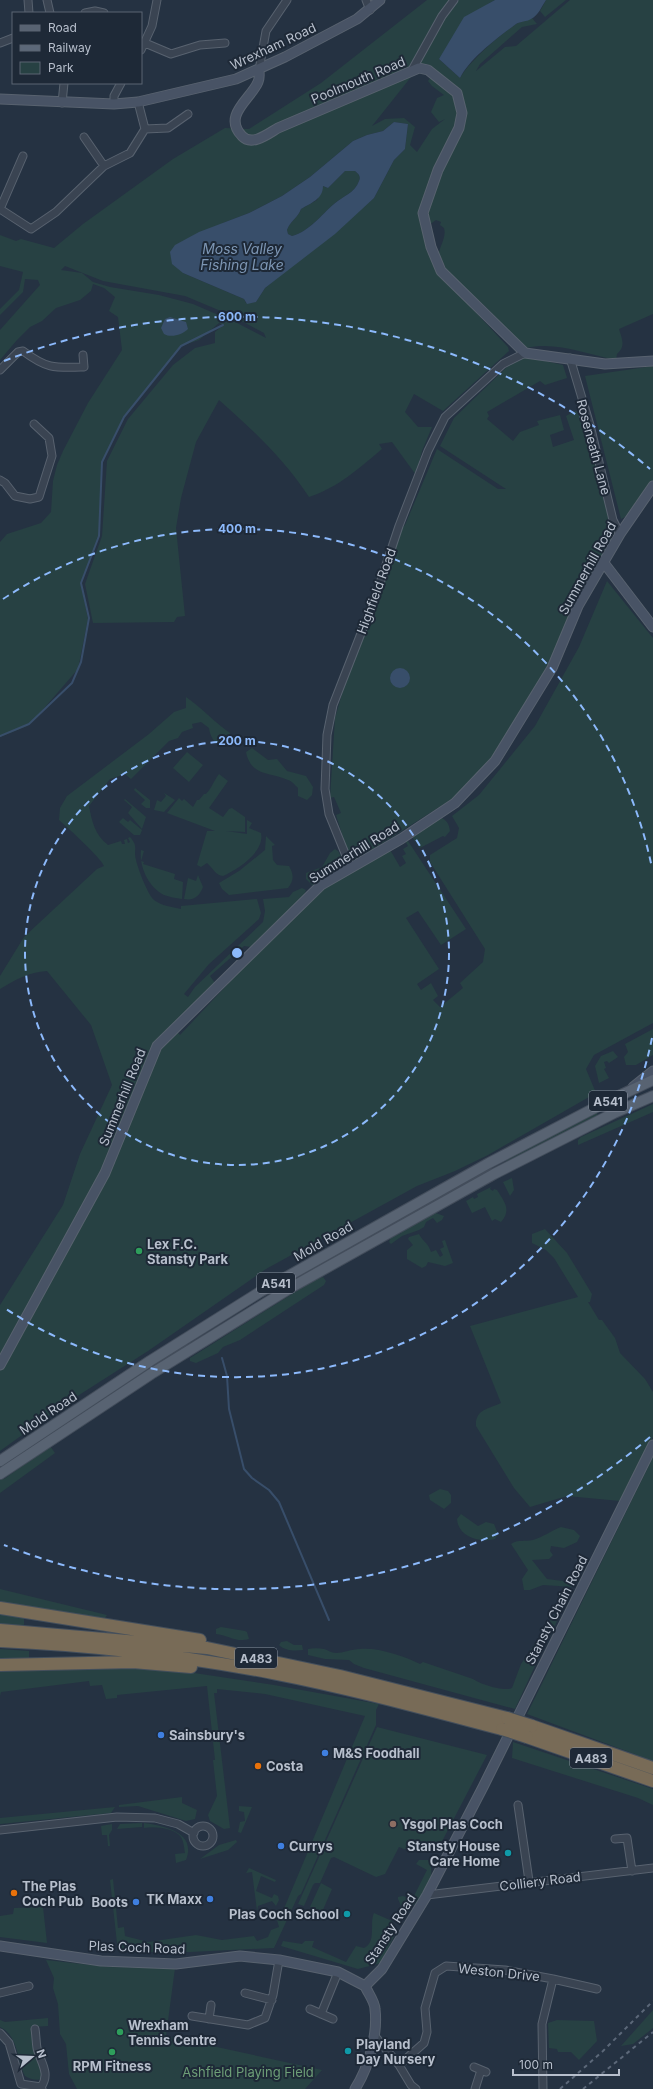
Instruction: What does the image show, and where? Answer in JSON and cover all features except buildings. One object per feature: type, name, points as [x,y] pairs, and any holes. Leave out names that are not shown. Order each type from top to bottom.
[{"type":"highway","name":"A483","points":[[0,1608],[236,1647],[289,1660],[653,1768]]},
{"type":"highway","name":"A483","points":[[0,1630],[207,1648],[354,1680]]},
{"type":"highway","name":"A483","points":[[0,1641],[102,1647],[272,1673],[505,1723]]},
{"type":"highway","name":"A483","points":[[0,1665],[134,1662],[195,1668],[268,1680],[341,1687]]},
{"type":"highway","name":"A483","points":[[530,1731],[653,1781]]},
{"type":"main road","name":"Mold Road","points":[[0,1461],[150,1361],[260,1292],[489,1163],[629,1090],[653,1080]]},
{"type":"main road","name":"Mold Road","points":[[0,1474],[151,1374],[292,1287],[494,1174],[614,1113],[653,1096]]},
{"type":"street","points":[[28,0],[29,12]]},
{"type":"street","points":[[47,0],[50,12]]},
{"type":"street","points":[[142,49],[146,43],[152,26],[157,0]]},
{"type":"street","points":[[259,70],[266,31],[287,0]]},
{"type":"street","points":[[366,0],[370,10]]},
{"type":"street","name":"Wrexham Road","points":[[0,99],[114,104],[138,102],[236,79],[259,70],[357,19],[370,10],[380,0]]},
{"type":"street","points":[[412,70],[442,16],[454,0]]},
{"type":"street","points":[[90,12],[100,12]]},
{"type":"street","points":[[0,43],[12,38]]},
{"type":"street","points":[[146,43],[171,54],[200,45],[225,43]]},
{"type":"street","name":"Poolmouth Road","points":[[259,70],[258,82],[240,105],[236,114],[236,126],[239,133],[243,138],[249,140],[260,138],[278,128],[419,68],[428,70],[457,93],[462,114],[459,128],[438,170],[423,213],[431,247],[441,271],[525,353]]},
{"type":"street","points":[[62,102],[64,84]]},
{"type":"street","points":[[114,104],[114,96],[120,84]]},
{"type":"street","points":[[24,156],[0,209],[31,229],[56,212],[104,166],[130,153],[145,129],[138,102]]},
{"type":"street","points":[[145,129],[168,128],[188,114]]},
{"type":"street","points":[[84,137],[104,166]]},
{"type":"street","points":[[0,370],[18,352],[23,351],[43,365],[56,368],[84,367],[84,355]]},
{"type":"street","points":[[525,353],[605,364],[653,361]]},
{"type":"street","name":"Highfield Road","points":[[351,868],[329,814],[325,789],[329,720],[428,451],[445,417],[455,406],[503,364],[525,353]]},
{"type":"street","name":"Roseneath Lane","points":[[570,358],[590,425],[613,520],[620,534]]},
{"type":"street","points":[[0,480],[5,483],[15,496],[30,499],[39,497],[52,456],[49,438],[34,424]]},
{"type":"street","name":"Summerhill Road","points":[[0,1365],[106,1173],[157,1046],[321,885],[401,839],[455,803],[495,762],[552,668],[578,606],[604,564],[620,534],[653,486]]},
{"type":"street","points":[[604,564],[653,626]]},
{"type":"street","points":[[629,1090],[653,1071]]},
{"type":"street","name":"Stansty Chain Road","points":[[483,1787],[653,1445]]},
{"type":"street","name":"Stansty Road","points":[[365,1986],[382,1969],[427,1895],[483,1787]]},
{"type":"street","points":[[518,1805],[529,1881]]},
{"type":"street","points":[[0,1830],[117,1817],[155,1818],[178,1824],[194,1833]]},
{"type":"street","points":[[615,1839],[627,1838],[632,1871]]},
{"type":"street","name":"Colliery Road","points":[[427,1895],[529,1881],[653,1868]]},
{"type":"street","name":"Plas Coch Road","points":[[0,1946],[101,1961],[176,1964],[240,1956],[279,1960],[338,1972],[365,1986]]},
{"type":"street","points":[[192,2016],[248,2025],[265,2018],[272,2000],[279,1960]]},
{"type":"street","name":"Weston Drive","points":[[399,2064],[424,2043],[427,2032],[425,2008],[435,1973],[446,1966],[505,1970],[553,1978],[598,1989]]},
{"type":"street","points":[[321,2014],[338,1972]]},
{"type":"street","points":[[543,2089],[542,2024],[553,1978]]},
{"type":"street","points":[[0,1993],[29,1986]]},
{"type":"street","points":[[355,2089],[369,2058],[374,2035],[375,2008],[365,1986]]},
{"type":"street","points":[[245,1993],[272,2000]]},
{"type":"street","points":[[209,2019],[211,2005]]},
{"type":"street","points":[[310,2009],[333,2019]]},
{"type":"street","points":[[0,2033],[9,2043],[19,2086],[41,2088],[45,2074],[44,2066],[37,2048],[35,2029]]},
{"type":"street","points":[[374,2035],[399,2064],[412,2086],[416,2089]]},
{"type":"street","points":[[475,2089],[480,2070]]},
{"type":"green space","points":[[427,0],[495,0],[488,4],[439,59],[460,78],[478,56],[511,27],[532,18],[537,24],[522,27],[480,64],[476,71],[505,47],[516,46],[570,0],[653,0],[653,314],[619,329],[622,339],[622,348],[617,354],[616,360],[560,347],[538,346],[527,348],[520,344],[487,308],[468,291],[455,290],[508,347],[509,351],[443,411],[414,394],[405,412],[418,427],[432,427],[422,451],[416,475],[392,442],[379,444],[382,449],[339,483],[309,497],[279,458],[244,422],[219,400],[196,442],[181,498],[176,528],[185,616],[177,617],[174,622],[93,623],[85,584],[102,536],[107,461],[128,419],[173,365],[195,348],[215,343],[215,332],[223,325],[219,323],[199,340],[181,346],[124,417],[102,462],[99,536],[81,583],[88,619],[78,669],[33,721],[27,726],[0,737],[0,542],[7,534],[41,523],[51,512],[53,481],[57,465],[63,451],[88,403],[122,350],[118,317],[109,311],[115,297],[104,288],[93,284],[91,291],[80,300],[56,308],[42,321],[30,327],[0,360],[0,330],[40,285],[38,280],[25,279],[23,292],[0,315],[0,309],[19,290],[23,272],[0,266],[0,235],[16,241],[21,239],[54,248],[83,224],[173,159],[225,128],[249,129],[321,83]],"holes":[[[428,64],[435,71],[428,81],[444,95],[437,98],[431,112],[439,122],[445,119],[432,129],[417,152],[410,145],[415,127],[404,118],[385,119],[372,126],[419,67]],[[394,122],[408,124],[405,149],[394,160],[374,198],[265,288],[256,302],[246,303],[244,299],[183,273],[223,223],[249,213],[282,196],[310,177],[353,141],[367,135],[383,131]],[[436,220],[441,222],[440,225],[444,228],[445,232],[438,259],[429,225]],[[65,266],[103,281],[185,296],[228,314],[264,333],[266,338],[237,323],[193,304],[159,295],[110,287],[93,282],[82,273],[61,270]]]},
{"type":"green space","points":[[546,0],[566,0],[545,17],[540,11]]},
{"type":"green space","points":[[345,171],[355,171],[358,173],[360,180],[355,189],[334,204],[304,230],[292,236],[288,234],[288,227],[301,209],[317,200],[323,186],[328,188]]},
{"type":"green space","points":[[519,355],[563,365],[567,378],[545,385],[540,381],[487,412],[489,416],[487,419],[513,441],[520,432],[539,425],[537,421],[560,415],[564,430],[550,435],[553,447],[574,440],[566,416],[575,411],[583,413],[586,432],[615,535],[549,666],[492,760],[452,799],[351,863],[336,815],[341,813],[334,797],[330,798],[335,718],[344,687],[402,528],[405,525],[437,449],[498,489],[506,489],[440,446],[454,418],[512,362],[514,363]]},
{"type":"green space","points":[[653,366],[653,482],[631,514],[621,519],[585,376]]},
{"type":"green space","points":[[607,581],[653,638],[653,1023],[594,1055],[586,1069],[596,1093],[488,1155],[455,1171],[417,1186],[266,1269],[148,1351],[65,1404],[0,1451],[0,1305],[63,1205],[80,1154],[112,1085],[91,1025],[47,971],[28,975],[0,989],[0,976],[24,937],[97,869],[104,866],[91,850],[59,820],[60,808],[67,796],[149,734],[174,712],[186,708],[186,697],[230,733],[228,742],[221,746],[213,739],[209,728],[201,722],[192,724],[193,728],[182,732],[178,738],[169,741],[131,779],[125,774],[110,779],[89,806],[95,828],[100,837],[108,845],[121,841],[122,844],[125,844],[124,840],[127,839],[128,843],[130,842],[128,838],[130,837],[133,840],[135,846],[135,856],[141,875],[149,893],[154,900],[160,904],[181,909],[181,906],[257,899],[261,913],[259,919],[209,964],[184,994],[188,997],[195,987],[263,922],[265,911],[263,899],[289,897],[293,892],[302,888],[306,890],[303,897],[251,947],[244,946],[210,976],[215,983],[176,1031],[180,1035],[242,969],[272,930],[332,881],[389,848],[400,867],[406,863],[402,856],[406,854],[403,849],[408,846],[404,839],[406,838],[466,929],[441,945],[418,911],[406,918],[439,969],[417,984],[421,990],[431,983],[438,996],[433,1000],[440,1007],[463,988],[460,983],[483,962],[485,949],[430,862],[430,855],[457,838],[459,828],[452,816],[479,795],[535,726],[579,647]]},
{"type":"green space","points":[[252,748],[268,760],[277,759],[287,771],[306,776],[313,787],[312,795],[307,800],[298,796],[298,788],[291,781],[257,770],[252,766],[246,752]]},
{"type":"green space","points":[[187,752],[203,765],[189,782],[173,768]]},
{"type":"green space","points":[[219,774],[228,781],[209,808],[223,817],[229,809],[232,808],[245,817],[245,832],[226,831],[247,834],[247,820],[252,823],[249,828],[261,833],[259,847],[255,853],[243,864],[223,876],[216,873],[207,863],[201,867],[197,865],[207,831],[215,831],[167,813],[179,798],[182,801],[184,799],[193,807],[197,800],[206,794]]},
{"type":"green space","points":[[135,788],[150,800],[150,808],[146,808],[141,804],[145,800],[134,790]]},
{"type":"green space","points":[[164,793],[175,800],[164,812],[154,810],[157,800],[161,802],[166,796]]},
{"type":"green space","points":[[125,799],[146,817],[142,829],[128,813],[132,807],[124,800]]},
{"type":"green space","points":[[440,817],[447,822],[450,831],[445,837],[443,836],[420,848],[410,834]]},
{"type":"green space","points":[[123,818],[128,822],[130,820],[142,830],[140,835],[134,835],[119,822]]},
{"type":"green space","points":[[266,836],[275,845],[272,846],[273,860],[277,865],[289,866],[291,869],[293,877],[290,885],[288,888],[229,895],[222,889],[219,883],[239,871],[265,850]]},
{"type":"green space","points":[[335,849],[342,858],[340,868],[313,886],[306,879],[306,873],[322,867],[330,853]]},
{"type":"green space","points":[[141,850],[144,851],[141,860],[141,856]]},
{"type":"green space","points":[[141,861],[144,862],[143,864],[175,874],[174,879],[183,882],[182,899],[164,895],[153,887],[146,876]]},
{"type":"green space","points":[[198,875],[203,887],[200,893],[194,898],[184,899],[188,878],[196,881]]},
{"type":"green space","points":[[653,1029],[653,1055],[636,1065],[626,1065],[624,1057],[628,1052],[625,1044]]},
{"type":"green space","points":[[613,1051],[618,1057],[609,1063],[607,1061],[604,1062],[606,1068],[604,1069],[609,1078],[599,1083],[595,1066],[601,1056]]},
{"type":"green space","points":[[653,1104],[653,1112],[578,1145],[578,1140],[581,1137]]},
{"type":"green space","points":[[596,1111],[598,1116],[508,1161],[499,1161]]},
{"type":"green space","points":[[512,1178],[514,1190],[510,1196],[503,1182]]},
{"type":"green space","points":[[491,1187],[490,1189],[493,1191],[494,1189],[497,1190],[506,1206],[506,1213],[501,1222],[495,1219],[492,1221],[485,1207],[472,1213],[466,1201],[473,1197],[474,1199],[478,1197],[477,1194]]},
{"type":"green space","points":[[433,1212],[444,1216],[442,1220],[437,1223],[433,1218],[426,1222],[424,1227],[419,1230],[402,1236],[391,1244],[389,1242],[392,1235],[400,1234],[405,1227]]},
{"type":"green space","points":[[545,1229],[567,1253],[592,1294],[590,1302],[588,1302],[599,1320],[602,1320],[615,1338],[620,1353],[645,1379],[653,1392],[653,1437],[620,1501],[567,1496],[530,1507],[514,1488],[476,1426],[476,1420],[480,1413],[501,1403],[470,1326],[578,1297],[554,1258],[546,1250],[532,1243],[532,1234]]},
{"type":"green space","points":[[419,1234],[431,1252],[436,1250],[440,1257],[443,1255],[440,1249],[444,1247],[442,1241],[445,1240],[453,1263],[445,1266],[428,1262],[426,1266],[422,1268],[407,1259],[407,1250],[413,1245],[408,1239],[409,1237]]},
{"type":"green space","points":[[323,1277],[326,1281],[324,1285],[240,1340],[223,1347],[218,1353],[196,1363],[190,1361],[190,1358],[316,1279]]},
{"type":"green space","points":[[50,1446],[55,1453],[0,1493],[0,1479],[4,1479]]},
{"type":"green space","points":[[653,1457],[653,1761],[527,1714]]},
{"type":"green space","points":[[440,1489],[448,1491],[451,1495],[451,1503],[444,1509],[430,1500],[429,1495]]},
{"type":"green space","points":[[461,1514],[478,1526],[486,1522],[494,1524],[498,1534],[495,1539],[477,1539],[466,1534],[458,1525],[457,1519]]},
{"type":"green space","points":[[561,1527],[574,1530],[580,1536],[577,1542],[564,1548],[551,1546],[550,1551],[553,1555],[549,1559],[532,1560],[547,1579],[563,1581],[574,1587],[543,1585],[530,1590],[524,1590],[522,1579],[528,1570],[511,1544],[533,1540]]},
{"type":"green space","points":[[0,1589],[107,1615],[105,1618],[0,1603]]},
{"type":"green space","points":[[563,1606],[552,1633],[543,1646],[537,1650],[541,1653],[515,1709],[364,1668],[349,1660],[325,1659],[308,1655],[308,1649],[312,1648],[324,1649],[333,1653],[357,1649],[374,1649],[398,1655],[420,1664],[423,1662],[492,1687],[508,1689],[512,1688],[521,1664],[552,1618]]},
{"type":"green space","points":[[0,1614],[24,1617],[24,1626],[0,1625]]},
{"type":"green space","points":[[221,1627],[245,1631],[247,1632],[249,1639],[240,1640],[216,1634],[216,1629]]},
{"type":"green space","points":[[287,1641],[294,1645],[302,1645],[303,1650],[287,1649],[279,1645],[281,1642]]},
{"type":"green space","points":[[0,1649],[29,1651],[29,1660],[0,1660]]},
{"type":"green space","points":[[134,1664],[274,1685],[379,1704],[376,1710],[376,1725],[301,1894],[298,1896],[274,1948],[190,1952],[118,1952],[110,1880],[113,1879],[118,1928],[124,1927],[125,1936],[148,1942],[196,1935],[222,1940],[254,1936],[257,1941],[268,1937],[271,1930],[279,1927],[277,1920],[280,1918],[365,1716],[265,1694],[217,1689],[217,1693],[214,1693],[230,1828],[224,1829],[210,1821],[208,1815],[217,1796],[213,1760],[215,1760],[207,1686],[117,1695],[117,1698],[106,1699],[102,1685],[90,1686],[89,1681],[1,1692],[0,1696],[0,1669]]},
{"type":"green space","points":[[377,1727],[487,1755],[436,1853],[419,1849],[404,1849],[399,1847],[385,1874],[376,1877],[334,1857],[331,1858],[320,1883],[315,1883],[313,1885],[304,1906],[298,1904]]},
{"type":"green space","points":[[513,1742],[653,1789],[653,1805],[638,1798],[512,1758]]},
{"type":"green space","points":[[182,1797],[182,1803],[197,1810],[195,1819],[186,1821],[138,1806],[119,1807],[119,1805]]},
{"type":"green space","points":[[239,1806],[252,1807],[241,1833],[238,1832],[240,1822],[245,1821],[244,1812],[239,1811]]},
{"type":"green space","points":[[115,1807],[111,1813],[0,1824],[0,1818]]},
{"type":"green space","points":[[142,1823],[142,1827],[117,1829],[120,1824]]},
{"type":"green space","points":[[144,1823],[161,1826],[177,1832],[183,1837],[187,1843],[188,1850],[186,1860],[176,1863],[175,1854],[185,1853],[183,1841],[178,1834],[164,1828],[144,1828]]},
{"type":"green space","points":[[112,1824],[112,1830],[109,1835],[110,1846],[108,1846],[107,1835],[102,1835],[101,1826]]},
{"type":"green space","points":[[236,1840],[237,1842],[228,1850],[200,1859],[219,1845]]},
{"type":"green space","points":[[419,1860],[428,1860],[431,1866],[430,1882],[421,1898],[416,1903],[409,1907],[402,1908],[398,1897],[403,1896],[412,1900],[427,1870],[416,1864]]},
{"type":"green space","points":[[249,1868],[276,1880],[275,1882],[261,1876],[256,1891],[272,1898],[274,1894],[278,1896],[279,1900],[276,1906],[272,1901],[258,1906],[257,1911],[252,1872],[246,1873]]},
{"type":"green space","points":[[321,1883],[332,1889],[322,1912],[310,1907]]},
{"type":"green space","points":[[43,1907],[47,1943],[0,1937],[0,1916],[13,1914],[14,1908]]},
{"type":"green space","points":[[374,1913],[392,1921],[397,1930],[381,1963],[358,1969],[281,1946],[283,1941],[302,1944],[305,1941],[314,1941],[312,1947],[346,1962],[356,1946],[364,1948],[368,1945],[372,1937]]},
{"type":"green space","name":"Ashfield Playing Field","points":[[46,1960],[109,1967],[175,1968],[166,2036],[322,2070],[305,2089],[77,2089],[69,2074],[66,2044],[60,2034],[58,2004],[53,1988],[54,1978]]},
{"type":"green space","points":[[653,2010],[653,2028],[633,2044],[621,2046]]},
{"type":"green space","points":[[48,2018],[48,2026],[32,2027],[34,2049],[43,2069],[42,2079],[38,2080],[29,2078],[25,2076],[22,2070],[14,2042],[6,2031],[0,2027],[0,2020],[5,2022]]},
{"type":"green space","points":[[557,2020],[594,2021],[597,2041],[579,2060],[571,2052],[558,2052],[557,2049],[549,2048],[548,2023]]},
{"type":"water","points":[[495,0],[546,0],[533,18],[516,24],[477,56],[470,63],[460,78],[439,59],[464,17]]},
{"type":"water","name":"Moss Valley Fishing Lake","points":[[394,122],[408,124],[405,149],[394,160],[374,198],[335,234],[265,288],[256,302],[247,304],[244,299],[183,273],[172,264],[170,252],[175,245],[199,232],[249,213],[282,196],[310,177],[353,141],[367,135],[383,131]],"holes":[[[345,171],[355,171],[358,173],[360,178],[355,189],[334,204],[304,230],[292,236],[288,234],[287,230],[290,224],[301,209],[319,197],[323,186],[328,188]]]},
{"type":"water","points":[[170,317],[186,322],[188,329],[183,333],[176,335],[170,336],[164,334],[161,328],[165,319]]},
{"type":"water","points":[[400,668],[407,671],[410,678],[407,685],[400,688],[393,685],[390,678],[393,671]]},
{"type":"waterway","points":[[0,736],[29,724],[72,683],[81,662],[89,618],[81,583],[99,536],[102,462],[124,417],[181,346],[223,325]]},
{"type":"waterway","points":[[222,1358],[227,1376],[229,1409],[244,1469],[252,1478],[269,1490],[279,1502],[329,1620]]},
{"type":"railway","points":[[560,2089],[603,2051],[653,2001]]},
{"type":"railway","points":[[583,2089],[653,2032]]},
{"type":"place","name":"Lex F.C. Stansty Park","points":[[139,1251]]},
{"type":"place","name":"Sainsbury's","points":[[161,1735]]},
{"type":"place","name":"M&S Foodhall","points":[[325,1753]]},
{"type":"place","name":"Costa","points":[[258,1766]]},
{"type":"place","name":"Ysgol Plas Coch","points":[[393,1824]]},
{"type":"place","name":"Currys","points":[[281,1846]]},
{"type":"place","name":"Stansty House Care Home","points":[[508,1853]]},
{"type":"place","name":"The Plas Coch Pub","points":[[14,1893]]},
{"type":"place","name":"TK Maxx","points":[[210,1899]]},
{"type":"place","name":"Boots","points":[[136,1902]]},
{"type":"place","name":"Plas Coch School","points":[[347,1914]]},
{"type":"place","name":"Wrexham Tennis Centre","points":[[120,2032]]},
{"type":"place","name":"Playland Day Nursery","points":[[348,2051]]},
{"type":"place","name":"RPM Fitness","points":[[112,2052]]}]
